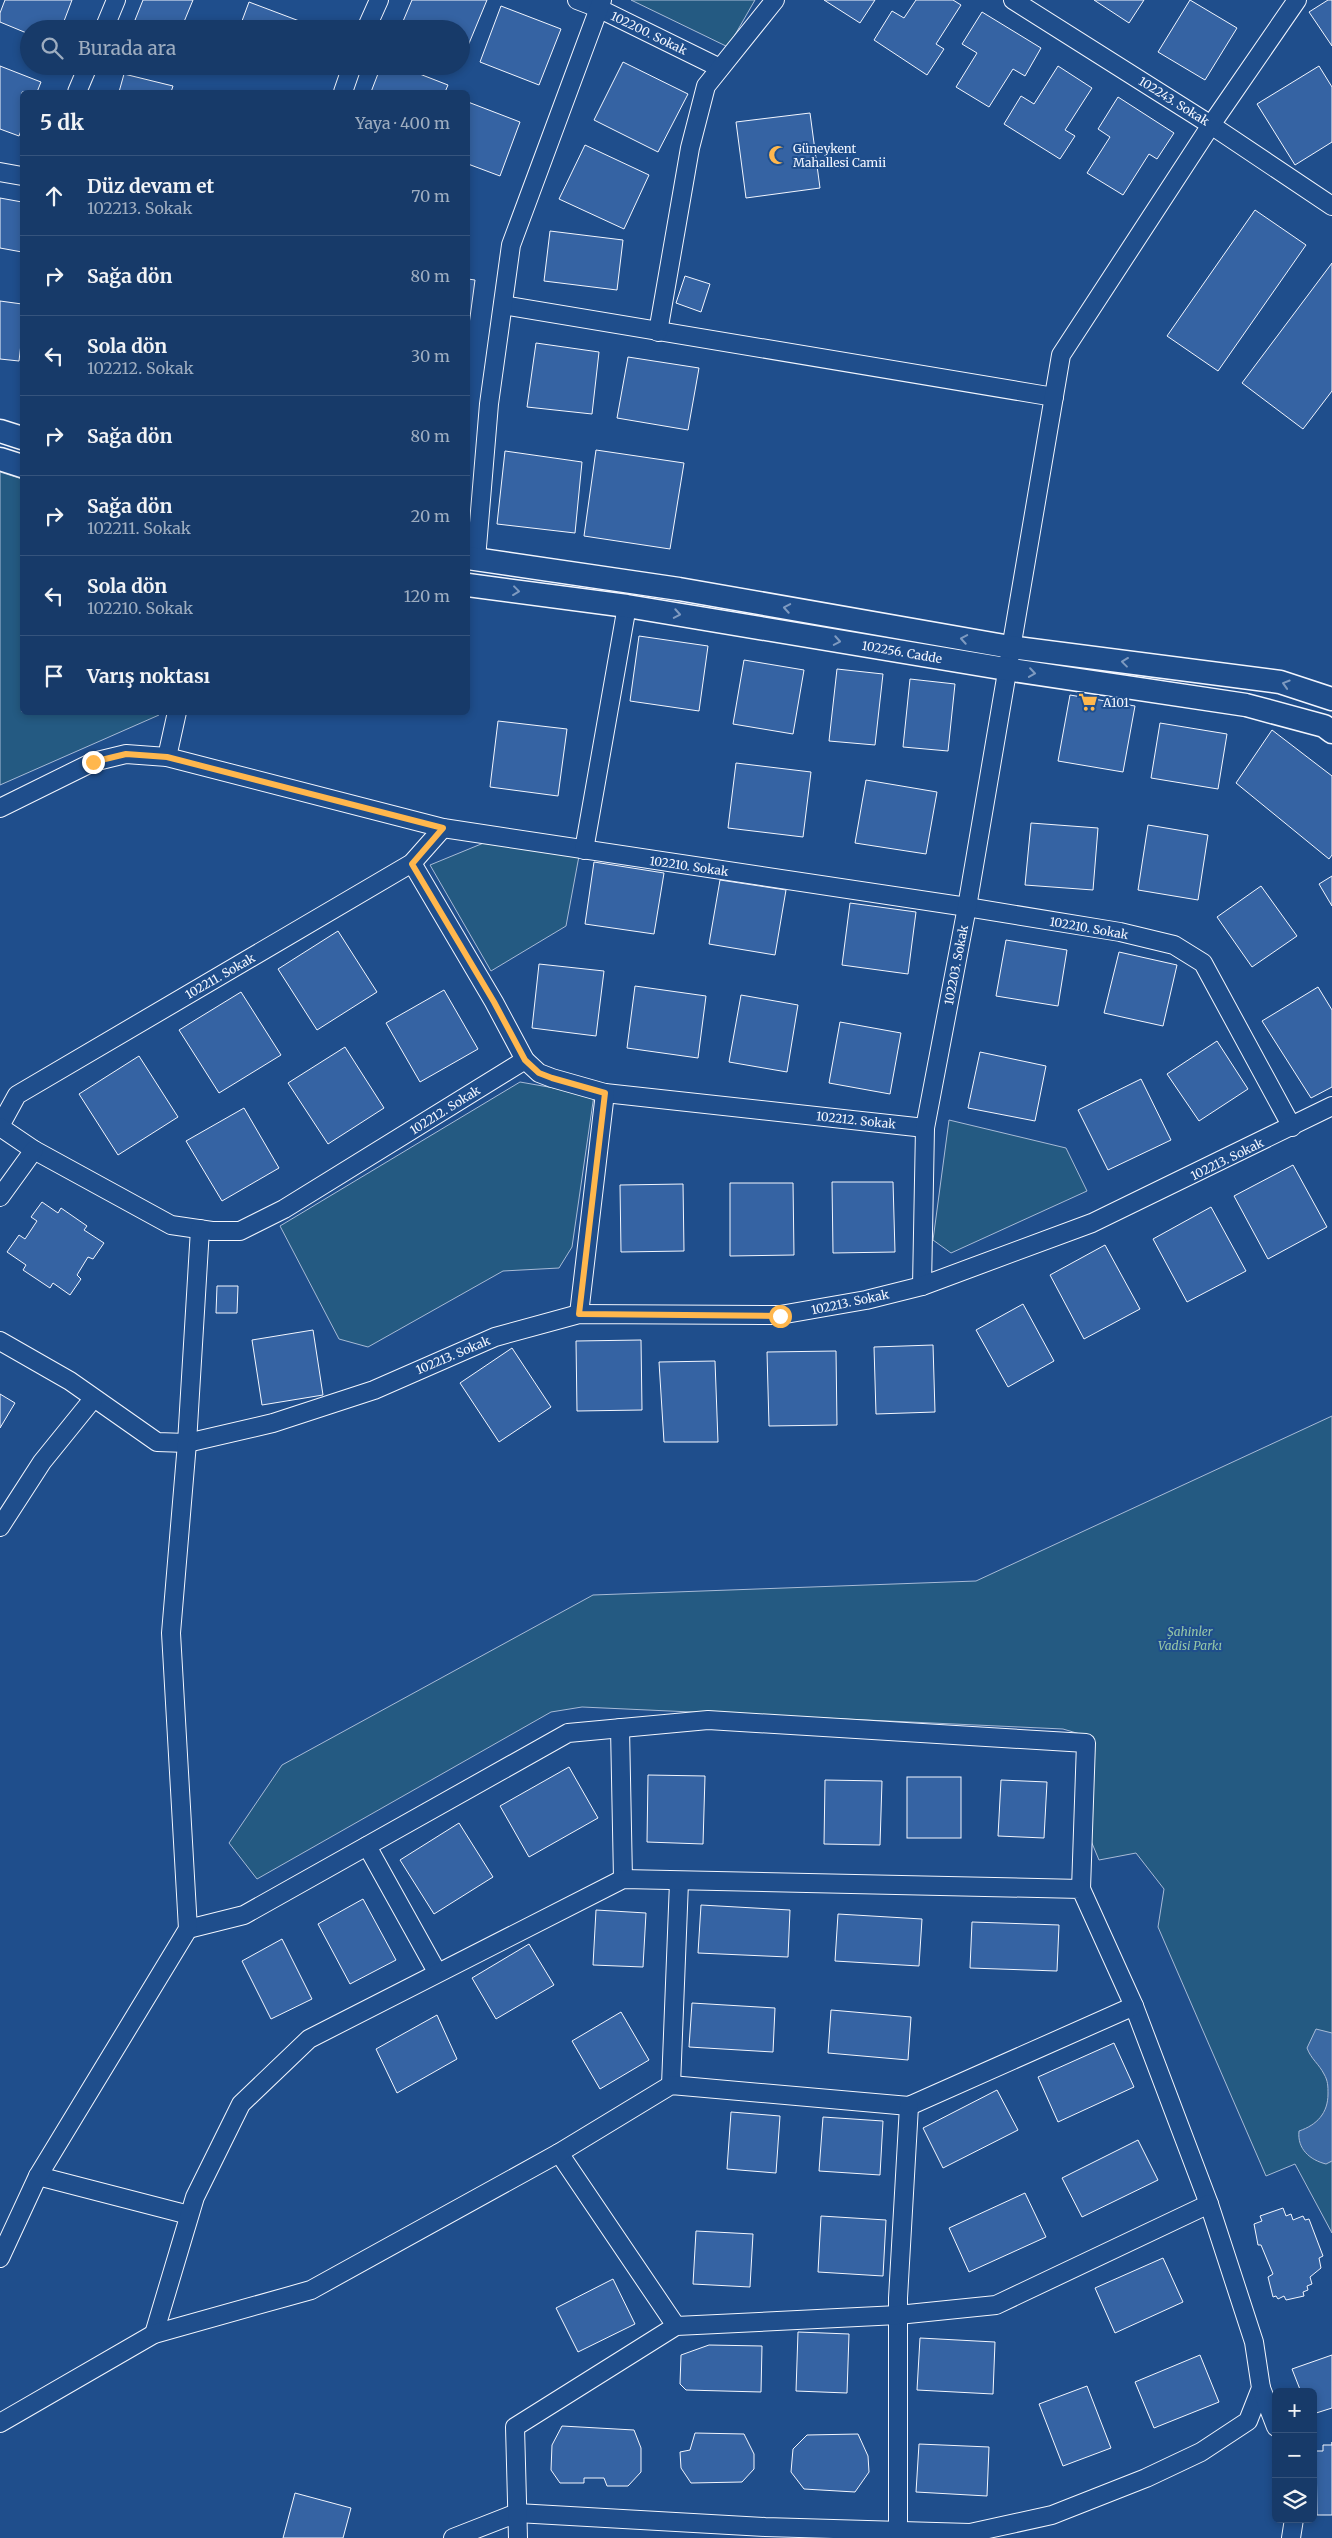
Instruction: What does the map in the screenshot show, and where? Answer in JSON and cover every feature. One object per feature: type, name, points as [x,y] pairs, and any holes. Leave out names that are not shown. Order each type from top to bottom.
[{"type":"street","points":[[108,20],[116,0]]},
{"type":"street","points":[[370,20],[379,0]]},
{"type":"street","name":"102200. Sokak","points":[[576,0],[600,4],[720,68]]},
{"type":"street","points":[[658,332],[690,148],[706,86],[775,0]]},
{"type":"street","name":"102243. Sokak","points":[[1013,0],[1211,125],[1332,206]]},
{"type":"street","name":"102203. Sokak","points":[[922,1286],[925,1128],[967,907],[1006,669],[1061,355],[1211,125],[1297,0]]},
{"type":"street","points":[[472,559],[489,404],[511,245],[600,4]]},
{"type":"street","points":[[78,90],[84,75]]},
{"type":"street","points":[[344,90],[349,75]]},
{"type":"street","points":[[0,172],[20,176]]},
{"type":"street","points":[[503,305],[1054,397]]},
{"type":"street","points":[[0,431],[20,437]]},
{"type":"street","points":[[0,459],[20,465]]},
{"type":"street","name":"102256. Cadde","points":[[472,559],[679,589],[1010,647],[1280,682],[1325,694]]},
{"type":"street","name":"102256. Cadde","points":[[470,585],[626,606],[1006,669],[1246,705],[1324,726],[1332,732]]},
{"type":"street","points":[[584,850],[626,606]]},
{"type":"street","points":[[167,757],[176,715]]},
{"type":"street","name":"102210. Sokak","points":[[0,808],[93,762],[126,754],[167,757],[443,828],[967,907],[1120,932],[1174,945],[1203,963],[1292,1127]]},
{"type":"street","name":"102211. Sokak","points":[[0,1127],[17,1095],[412,864],[443,828]]},
{"type":"street","points":[[412,864],[494,1002],[525,1060]]},
{"type":"street","name":"102212. Sokak","points":[[0,1127],[34,1150],[171,1225],[240,1231],[284,1209],[525,1060],[539,1073],[605,1093],[925,1128]]},
{"type":"street","points":[[579,1314],[605,1093]]},
{"type":"street","name":"102213. Sokak","points":[[0,1341],[70,1382],[158,1442],[187,1443],[273,1423],[374,1390],[495,1337],[579,1314],[780,1316],[866,1300],[922,1286],[1092,1224],[1332,1106]]},
{"type":"street","points":[[0,1197],[34,1150]]},
{"type":"street","points":[[0,2258],[38,2176],[188,1929],[171,1634],[187,1443],[200,1229]]},
{"type":"street","points":[[0,1527],[42,1462],[93,1399]]},
{"type":"street","points":[[188,1929],[244,1915],[568,1733],[708,1720],[1086,1743],[1081,1889],[1134,2006],[1209,2204],[1254,2342],[1261,2388],[1272,2417]]},
{"type":"street","points":[[620,1728],[623,1879]]},
{"type":"street","points":[[367,1846],[438,1972]]},
{"type":"street","points":[[154,2334],[194,2197],[241,2104],[309,2039],[623,1879],[679,1882],[1081,1889]]},
{"type":"street","points":[[671,2085],[679,1882]]},
{"type":"street","points":[[0,2423],[154,2334],[311,2290],[559,2153],[671,2085],[909,2106],[1134,2006]]},
{"type":"street","points":[[898,2531],[898,2315],[909,2106]]},
{"type":"street","points":[[559,2153],[676,2326]]},
{"type":"street","points":[[38,2176],[189,2215]]},
{"type":"street","points":[[518,2538],[515,2427],[676,2326],[898,2315],[996,2305],[1209,2204]]},
{"type":"street","points":[[453,2538],[517,2513],[825,2534],[898,2531],[970,2533],[1052,2515],[1146,2478],[1201,2452],[1248,2421],[1261,2388]]},
{"type":"street","points":[[1291,2538],[1293,2523]]},
{"type":"green space","points":[[631,0],[755,0],[728,47]]},
{"type":"green space","points":[[0,472],[20,478],[20,715],[159,715],[0,785]]},
{"type":"green space","points":[[486,842],[579,856],[566,926],[491,971],[430,865]]},
{"type":"green space","points":[[520,1082],[594,1095],[572,1247],[559,1268],[503,1271],[368,1347],[339,1339],[280,1226]]},
{"type":"green space","points":[[949,1120],[1066,1148],[1087,1191],[951,1253],[933,1240]]},
{"type":"green space","name":"Şahinler Vadisi Parkı","points":[[1332,1416],[1332,2233],[1295,2164],[1266,2176],[1158,1927],[1164,1889],[1136,1853],[1099,1860],[1089,1836],[1090,1737],[1063,1729],[582,1707],[551,1712],[257,1879],[229,1843],[282,1765],[593,1595],[976,1581]]},
{"type":"shaded area","points":[[1316,2029],[1332,2033],[1332,2161],[1326,2164],[1315,2160],[1306,2153],[1302,2148],[1299,2137],[1299,2131],[1316,2122],[1324,2112],[1327,2101],[1328,2084],[1322,2070],[1307,2048]]},
{"type":"building","points":[[5,0],[72,0],[64,20],[20,20],[20,30],[0,22],[0,13]]},
{"type":"building","points":[[143,0],[193,0],[185,20],[135,20]]},
{"type":"building","points":[[412,0],[487,0],[470,41],[470,20],[404,20]]},
{"type":"building","points":[[824,0],[875,0],[860,23]]},
{"type":"building","points":[[916,0],[953,0],[961,5],[936,44],[944,49],[927,75],[874,40],[892,11],[904,18]]},
{"type":"building","points":[[1094,0],[1144,0],[1129,23]]},
{"type":"building","points":[[1190,0],[1237,28],[1205,80],[1158,52]]},
{"type":"building","points":[[1328,0],[1332,0],[1332,46],[1309,12]]},
{"type":"building","points":[[249,2],[297,20],[242,20]]},
{"type":"building","points":[[501,6],[561,29],[539,85],[480,62]]},
{"type":"building","points":[[982,12],[1041,48],[1025,76],[1013,69],[989,107],[956,87],[977,53],[962,44]]},
{"type":"building","points":[[623,62],[688,94],[658,152],[594,120]]},
{"type":"building","points":[[0,66],[41,82],[38,90],[20,90],[19,136],[0,129]]},
{"type":"building","points":[[1058,66],[1092,88],[1065,130],[1075,136],[1060,159],[1004,124],[1021,96],[1034,104]]},
{"type":"building","points":[[1319,66],[1332,87],[1332,142],[1295,165],[1257,104]]},
{"type":"building","points":[[124,75],[173,86],[172,90],[120,90]]},
{"type":"building","points":[[378,75],[422,75],[448,85],[446,90],[372,90]]},
{"type":"building","points":[[1118,97],[1174,133],[1157,159],[1149,154],[1123,195],[1087,173],[1110,137],[1098,129]]},
{"type":"building","points":[[470,103],[520,122],[500,176],[470,165]]},
{"type":"building","name":"Güneykent Mahallesi Camii","points":[[810,113],[820,188],[746,198],[736,122]]},
{"type":"building","points":[[585,145],[649,175],[624,229],[559,199]]},
{"type":"building","points":[[0,198],[20,202],[20,252],[0,248]]},
{"type":"building","points":[[1255,210],[1306,245],[1218,371],[1167,336]]},
{"type":"building","points":[[550,231],[623,240],[617,290],[544,281]]},
{"type":"building","points":[[1332,263],[1332,391],[1303,429],[1242,383]]},
{"type":"building","points":[[685,276],[710,284],[701,312],[676,303]]},
{"type":"building","points":[[470,279],[475,280],[470,317]]},
{"type":"building","points":[[0,301],[20,304],[19,361],[0,359]]},
{"type":"building","points":[[536,343],[599,352],[592,414],[527,407]]},
{"type":"building","points":[[628,357],[699,368],[688,430],[617,418]]},
{"type":"building","points":[[596,450],[684,463],[670,549],[584,536]]},
{"type":"building","points":[[505,451],[582,462],[575,533],[497,524]]},
{"type":"building","points":[[639,636],[708,646],[699,711],[630,701]]},
{"type":"building","points":[[744,660],[804,670],[793,734],[733,724]]},
{"type":"building","points":[[837,669],[883,674],[875,745],[829,741]]},
{"type":"building","points":[[910,679],[955,684],[948,751],[903,747]]},
{"type":"building","points":[[1070,695],[1135,706],[1123,772],[1058,761]]},
{"type":"building","points":[[498,721],[567,729],[558,796],[490,787]]},
{"type":"building","points":[[1160,723],[1227,734],[1218,789],[1151,778]]},
{"type":"building","points":[[1272,730],[1332,776],[1332,855],[1329,859],[1236,783]]},
{"type":"building","points":[[736,763],[811,772],[803,837],[728,828]]},
{"type":"building","points":[[866,780],[937,792],[926,854],[855,843]]},
{"type":"building","points":[[1031,823],[1098,828],[1093,890],[1025,885]]},
{"type":"building","points":[[1148,825],[1208,835],[1198,900],[1138,890]]},
{"type":"building","points":[[594,862],[664,873],[654,934],[585,924]]},
{"type":"building","points":[[1332,876],[1332,906],[1319,884]]},
{"type":"building","points":[[720,880],[786,890],[775,955],[709,944]]},
{"type":"building","points":[[1261,886],[1297,936],[1252,967],[1217,917]]},
{"type":"building","points":[[850,903],[916,912],[908,974],[842,965]]},
{"type":"building","points":[[338,931],[377,992],[317,1030],[278,969]]},
{"type":"building","points":[[1006,940],[1067,950],[1058,1006],[996,996]]},
{"type":"building","points":[[1119,952],[1177,965],[1163,1026],[1104,1013]]},
{"type":"building","points":[[539,964],[604,971],[596,1036],[532,1028]]},
{"type":"building","points":[[635,986],[706,996],[698,1058],[627,1048]]},
{"type":"building","points":[[1318,987],[1332,1010],[1332,1087],[1311,1098],[1262,1021]]},
{"type":"building","points":[[444,990],[478,1049],[420,1082],[386,1023]]},
{"type":"building","points":[[241,992],[281,1055],[219,1093],[179,1030]]},
{"type":"building","points":[[741,995],[798,1005],[787,1072],[729,1062]]},
{"type":"building","points":[[840,1022],[901,1033],[890,1094],[829,1083]]},
{"type":"building","points":[[1217,1041],[1248,1089],[1199,1121],[1167,1074]]},
{"type":"building","points":[[345,1047],[384,1108],[328,1144],[288,1083]]},
{"type":"building","points":[[980,1052],[1046,1066],[1035,1121],[968,1108]]},
{"type":"building","points":[[139,1056],[178,1117],[118,1155],[79,1094]]},
{"type":"building","points":[[1141,1079],[1171,1140],[1108,1170],[1078,1110]]},
{"type":"building","points":[[244,1108],[279,1168],[222,1201],[186,1141]]},
{"type":"building","points":[[1293,1165],[1327,1227],[1268,1259],[1234,1196]]},
{"type":"building","points":[[832,1182],[893,1182],[895,1252],[833,1253]]},
{"type":"building","points":[[730,1183],[793,1183],[794,1255],[730,1256]]},
{"type":"building","points":[[683,1184],[684,1251],[621,1252],[620,1185]]},
{"type":"building","points":[[42,1202],[58,1213],[61,1208],[87,1226],[84,1230],[104,1243],[93,1259],[88,1257],[77,1275],[81,1279],[70,1295],[53,1283],[50,1288],[23,1270],[26,1265],[7,1252],[19,1235],[25,1239],[37,1221],[31,1217]]},
{"type":"building","points":[[1211,1207],[1246,1271],[1187,1302],[1153,1239]]},
{"type":"building","points":[[1105,1245],[1140,1309],[1084,1339],[1050,1275]]},
{"type":"building","points":[[217,1286],[238,1286],[237,1313],[216,1313]]},
{"type":"building","points":[[1023,1304],[1054,1361],[1008,1387],[976,1330]]},
{"type":"building","points":[[313,1330],[323,1395],[262,1405],[252,1340]]},
{"type":"building","points":[[641,1340],[642,1410],[577,1411],[576,1341]]},
{"type":"building","points":[[933,1345],[935,1412],[876,1414],[874,1347]]},
{"type":"building","points":[[512,1348],[551,1407],[499,1442],[460,1383]]},
{"type":"building","points":[[836,1351],[837,1425],[769,1426],[767,1352]]},
{"type":"building","points":[[715,1361],[718,1442],[664,1442],[659,1362]]},
{"type":"building","points":[[0,1394],[15,1403],[0,1428]]},
{"type":"building","points":[[569,1767],[598,1818],[529,1857],[500,1806]]},
{"type":"building","points":[[648,1775],[705,1776],[703,1844],[647,1842]]},
{"type":"building","points":[[907,1777],[961,1777],[961,1838],[907,1838]]},
{"type":"building","points":[[825,1780],[882,1781],[880,1845],[824,1844]]},
{"type":"building","points":[[1001,1780],[1047,1782],[1044,1838],[998,1836]]},
{"type":"building","points":[[459,1823],[493,1877],[434,1914],[400,1860]]},
{"type":"building","points":[[363,1899],[396,1960],[350,1984],[318,1924]]},
{"type":"building","points":[[701,1905],[790,1910],[788,1957],[698,1953]]},
{"type":"building","points":[[596,1910],[646,1913],[643,1967],[593,1965]]},
{"type":"building","points":[[838,1914],[922,1919],[919,1966],[835,1961]]},
{"type":"building","points":[[972,1922],[1059,1925],[1057,1971],[970,1968]]},
{"type":"building","points":[[282,1939],[312,1999],[271,2019],[242,1961]]},
{"type":"building","points":[[529,1944],[554,1985],[496,2019],[472,1978]]},
{"type":"building","points":[[692,2003],[775,2008],[773,2052],[689,2047]]},
{"type":"building","points":[[831,2010],[911,2017],[908,2060],[828,2053]]},
{"type":"building","points":[[621,2012],[649,2060],[600,2089],[572,2041]]},
{"type":"building","points":[[437,2015],[457,2059],[397,2093],[376,2049]]},
{"type":"building","points":[[1114,2043],[1134,2087],[1058,2122],[1038,2077]]},
{"type":"building","points":[[997,2090],[1018,2130],[943,2168],[923,2128]]},
{"type":"building","points":[[731,2112],[780,2116],[776,2173],[727,2169]]},
{"type":"building","points":[[823,2117],[883,2121],[880,2175],[819,2171]]},
{"type":"building","points":[[1138,2140],[1158,2180],[1082,2217],[1062,2178]]},
{"type":"building","points":[[1025,2193],[1046,2237],[969,2272],[949,2228]]},
{"type":"building","points":[[1283,2208],[1286,2216],[1291,2214],[1293,2220],[1303,2216],[1305,2220],[1309,2219],[1323,2256],[1319,2258],[1321,2268],[1310,2277],[1312,2284],[1307,2286],[1308,2290],[1303,2292],[1304,2296],[1286,2300],[1284,2296],[1278,2299],[1276,2296],[1273,2297],[1268,2277],[1273,2274],[1261,2245],[1258,2245],[1254,2224],[1262,2221],[1260,2216]]},
{"type":"building","points":[[821,2216],[886,2220],[883,2276],[818,2272]]},
{"type":"building","points":[[696,2231],[753,2234],[750,2287],[693,2284]]},
{"type":"building","points":[[1163,2258],[1183,2302],[1115,2333],[1095,2288]]},
{"type":"building","points":[[613,2279],[635,2324],[578,2352],[556,2308]]},
{"type":"building","points":[[798,2332],[849,2334],[847,2393],[796,2391]]},
{"type":"building","points":[[920,2338],[995,2342],[993,2394],[917,2390]]},
{"type":"building","points":[[709,2345],[762,2346],[761,2392],[686,2390],[680,2384],[681,2355]]},
{"type":"building","points":[[1200,2355],[1219,2402],[1154,2428],[1135,2382]]},
{"type":"building","points":[[1332,2355],[1332,2408],[1317,2413],[1317,2388],[1299,2388],[1292,2369]]},
{"type":"building","points":[[1087,2386],[1111,2448],[1063,2466],[1039,2404]]},
{"type":"building","points":[[562,2426],[634,2430],[641,2448],[641,2472],[628,2486],[607,2486],[604,2478],[584,2478],[584,2483],[560,2483],[551,2470],[552,2445]]},
{"type":"building","points":[[695,2433],[744,2434],[754,2454],[754,2469],[742,2482],[691,2483],[681,2468],[680,2452],[690,2450]]},
{"type":"building","points":[[858,2434],[868,2456],[869,2472],[855,2492],[804,2489],[791,2472],[793,2449],[807,2435]]},
{"type":"building","points":[[919,2444],[989,2447],[987,2496],[916,2492]]},
{"type":"building","points":[[1323,2445],[1332,2445],[1332,2515],[1317,2515],[1317,2451],[1323,2451]]},
{"type":"building","points":[[295,2493],[351,2508],[343,2538],[283,2538]]},
{"type":"place","name":"Güneykent Mahallesi Camii","points":[[778,155]]},
{"type":"place","name":"A101","points":[[1088,702]]},
{"type":"route","points":[[93,762],[126,754],[167,757],[443,828],[412,864],[494,1002],[525,1060],[539,1073],[605,1093],[579,1314],[780,1316]]}]
